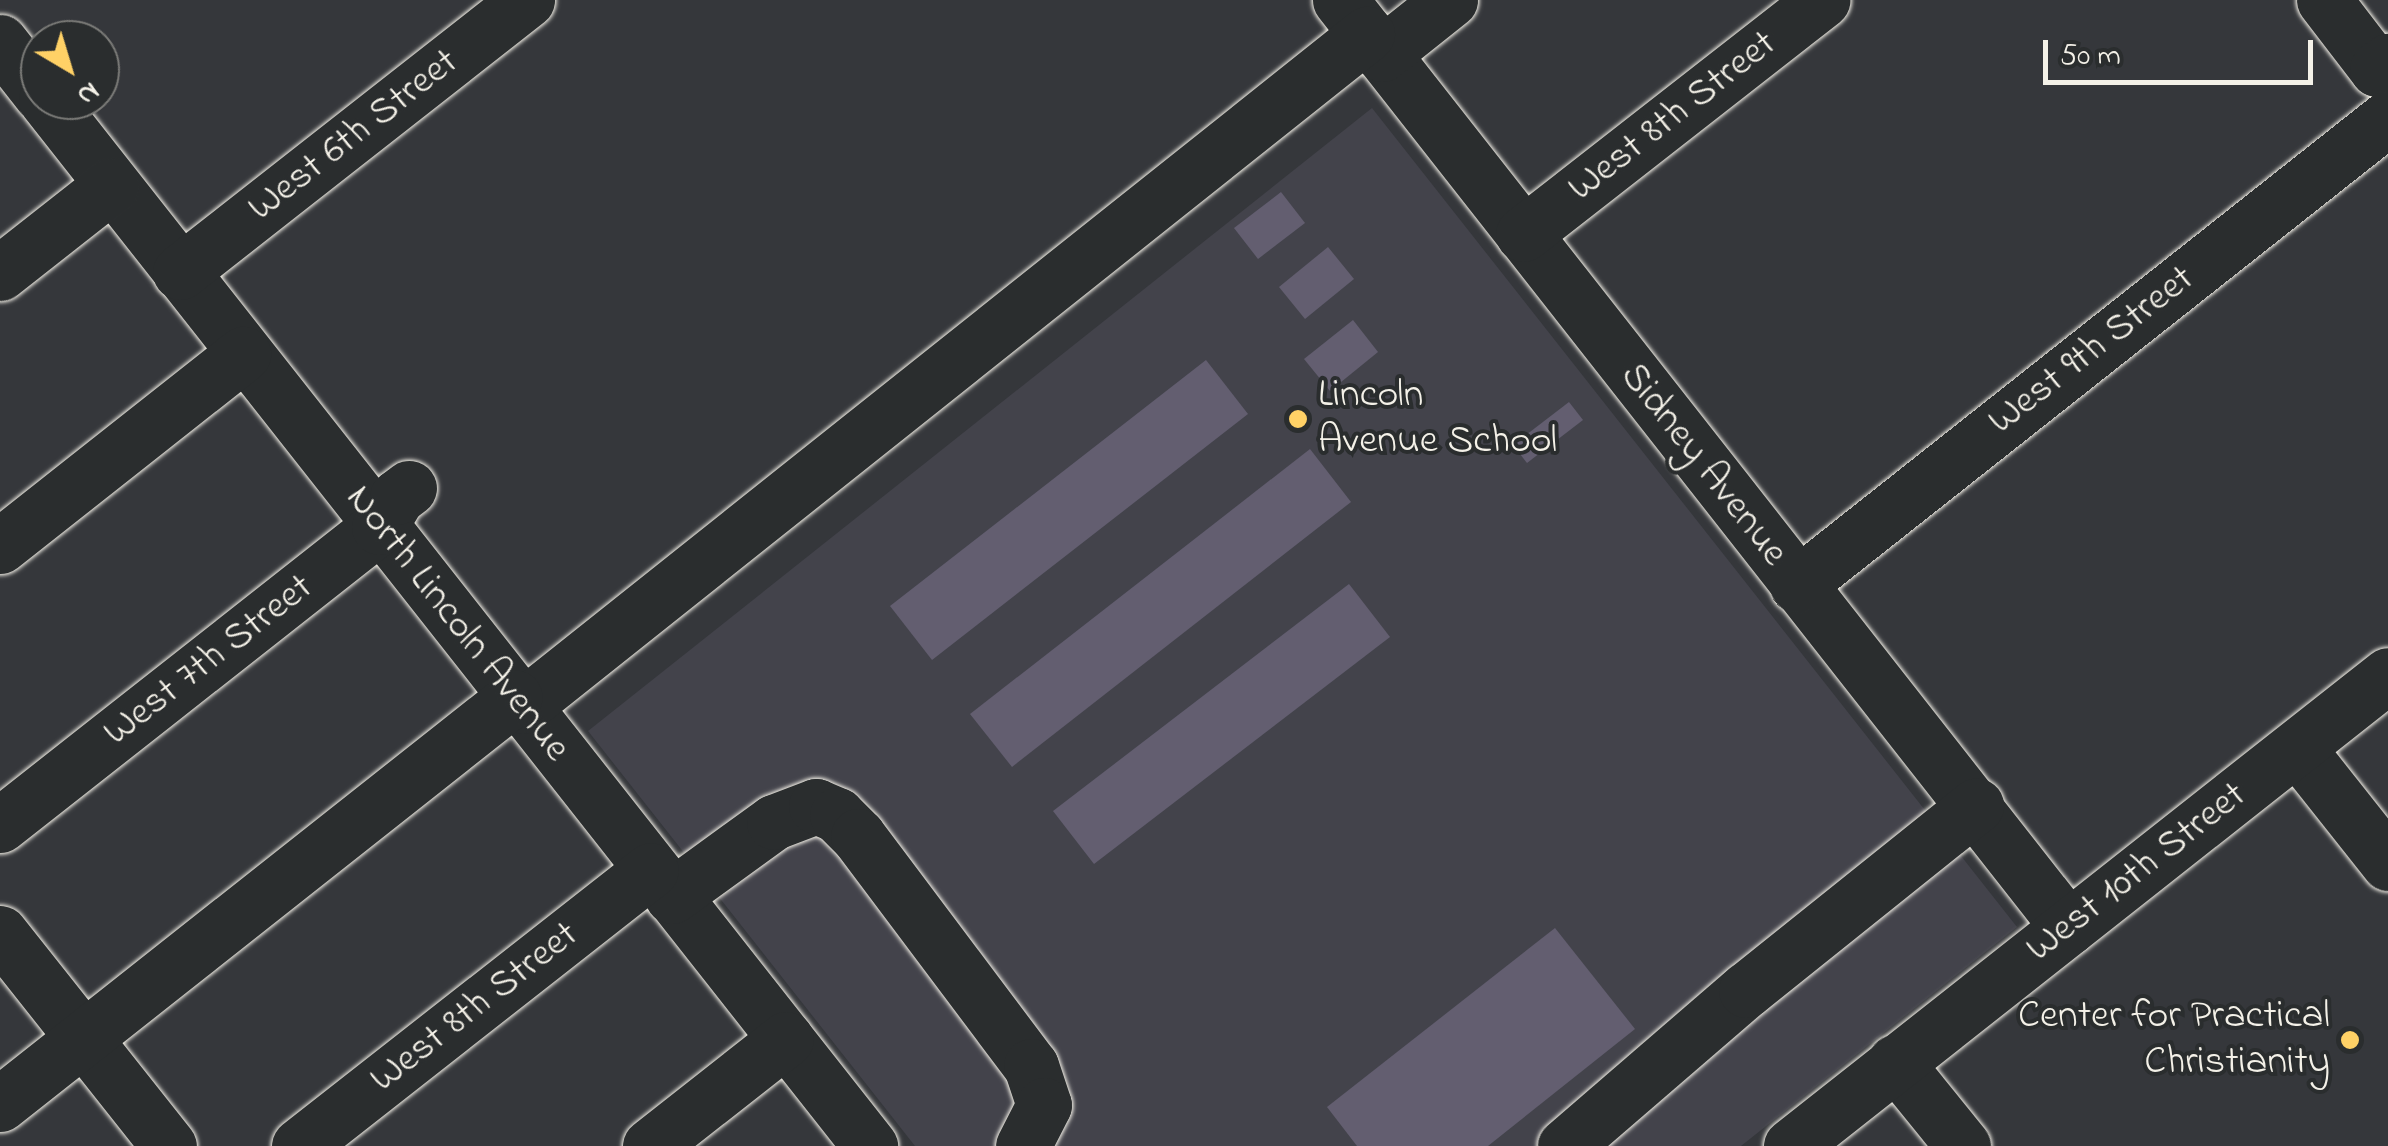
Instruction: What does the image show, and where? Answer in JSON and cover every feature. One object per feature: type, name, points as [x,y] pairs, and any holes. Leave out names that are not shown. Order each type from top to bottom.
[{"type":"street","name":"West 6th Street","points":[[180,272],[527,0]]},
{"type":"street","points":[[0,1104],[519,702],[1363,29],[1450,0]]},
{"type":"street","name":"West 8th Street","points":[[1523,234],[1823,0]]},
{"type":"street","points":[[2324,0],[2377,69],[2388,61]]},
{"type":"street","name":"Sidney Avenue","points":[[1363,29],[2068,927]]},
{"type":"street","points":[[0,42],[20,67]]},
{"type":"street","name":"West 9th Street","points":[[1797,585],[2388,118]]},
{"type":"street","name":"North Lincoln Avenue","points":[[62,120],[243,354],[394,507],[519,702],[870,1146]]},
{"type":"street","points":[[0,273],[112,185]]},
{"type":"street","points":[[0,546],[243,354]]},
{"type":"street","name":"West 7th Street","points":[[0,825],[394,507]]},
{"type":"street","name":"West 10th Street","points":[[1791,1146],[2388,674]]},
{"type":"street","points":[[2297,748],[2388,863]]},
{"type":"street","name":"West 8th Street","points":[[298,1146],[662,883],[774,822],[816,806],[836,815],[858,836],[1031,1066],[1044,1105],[1023,1146]]},
{"type":"street","points":[[1565,1146],[1746,990],[1976,806]]},
{"type":"street","points":[[0,933],[169,1146]]},
{"type":"street","points":[[650,1146],[786,1039]]},
{"type":"street","points":[[1896,1062],[1963,1146]]},
{"type":"shaded area","name":"Lincoln Avenue School","points":[[1372,108],[2017,927],[1741,1146],[915,1146],[588,731]]},
{"type":"building","points":[[1281,192],[1305,223],[1258,259],[1234,228]]},
{"type":"building","points":[[1328,247],[1354,279],[1305,319],[1279,287]]},
{"type":"building","points":[[1353,320],[1378,352],[1330,391],[1304,359]]},
{"type":"building","points":[[1206,360],[1248,414],[932,660],[890,606]]},
{"type":"building","points":[[1569,402],[1583,420],[1527,463],[1513,445]]},
{"type":"building","points":[[1310,449],[1351,502],[1012,767],[970,714]]},
{"type":"building","points":[[1349,584],[1390,637],[1094,864],[1053,811]]},
{"type":"building","points":[[1555,928],[1635,1029],[1488,1146],[1357,1146],[1327,1107]]},
{"type":"place","name":"Lincoln Avenue School","points":[[1298,419]]},
{"type":"place","name":"Center for Practical Christianity","points":[[2350,1040]]}]
